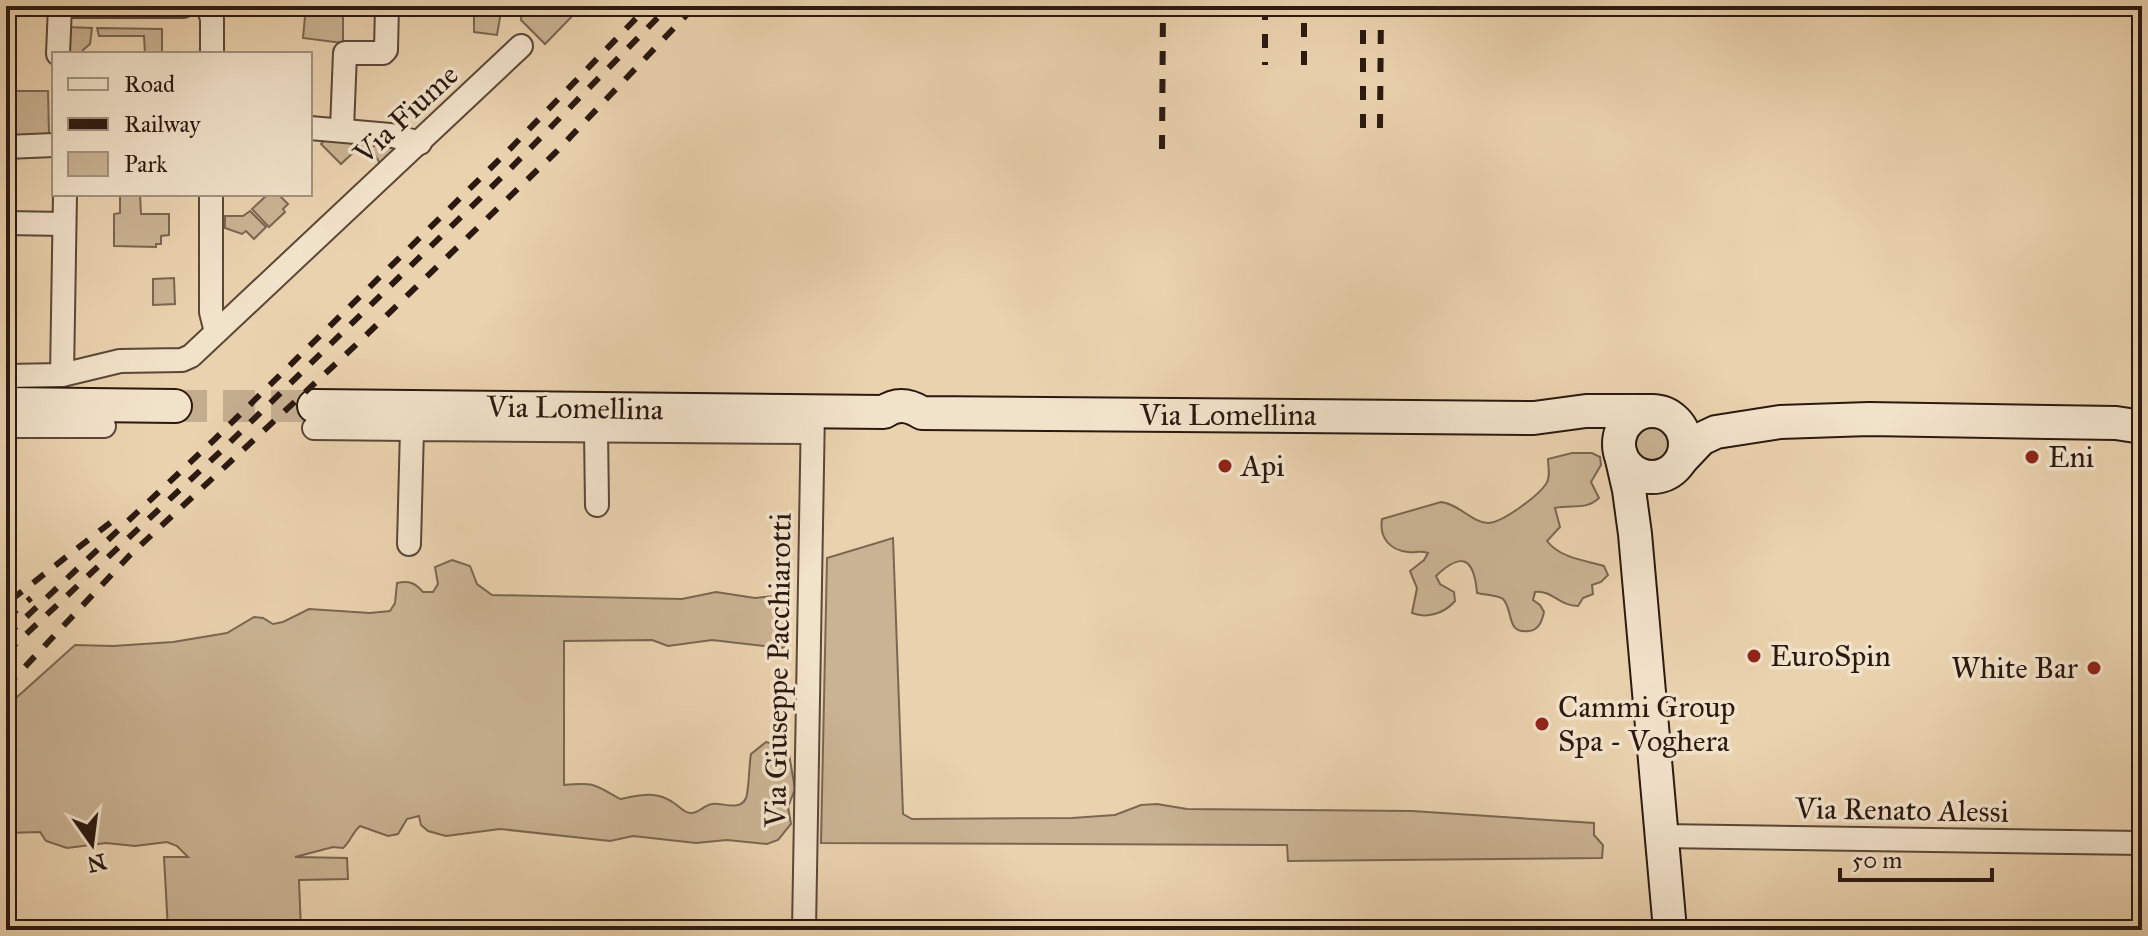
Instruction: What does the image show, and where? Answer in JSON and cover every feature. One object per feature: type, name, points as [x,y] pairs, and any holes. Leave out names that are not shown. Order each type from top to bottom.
[{"type":"main road","points":[[6,404],[175,406]]},
{"type":"main road","name":"Via Lomellina","points":[[314,417],[812,421],[884,412],[897,419],[911,419],[922,413],[1534,418],[1586,411],[1658,413],[1695,418],[1751,409],[1869,419]]},
{"type":"main road","points":[[1635,534],[1647,504],[1674,467],[1685,445],[1679,425],[1658,413],[1630,419],[1619,438],[1635,534],[1670,930]]},
{"type":"main road","name":"Via Lomellina","points":[[1534,418],[1591,428],[1604,434],[1620,452],[1626,465],[1644,476],[1674,467],[1701,439],[1730,428],[1780,422],[1869,419],[2133,423]]},
{"type":"street","points":[[58,52],[61,6],[183,6]]},
{"type":"street","points":[[208,6],[212,19],[212,52]]},
{"type":"street","points":[[342,129],[345,53],[383,53],[386,50],[387,6]]},
{"type":"street","name":"Via Fiume","points":[[62,375],[120,361],[164,362],[191,356],[521,46]]},
{"type":"street","points":[[312,128],[390,135],[420,143]]},
{"type":"street","points":[[6,147],[52,145]]},
{"type":"street","points":[[6,376],[62,375],[65,196]]},
{"type":"street","points":[[211,196],[211,312],[216,332]]},
{"type":"street","points":[[6,223],[64,224]]},
{"type":"street","name":"Via Lomellina","points":[[314,417],[412,429],[596,430],[812,421]]},
{"type":"street","name":"Via Giuseppe Pacchiarotti","points":[[804,930],[812,421]]},
{"type":"street","points":[[6,426],[104,426]]},
{"type":"street","points":[[409,544],[412,429]]},
{"type":"street","name":"Via Lomellina","points":[[596,430],[597,505]]},
{"type":"street","name":"Via Renato Alessi","points":[[1661,836],[2142,843]]},
{"type":"green space","points":[[230,6],[304,6],[304,15],[229,11]]},
{"type":"green space","points":[[306,6],[343,6],[343,43],[303,38]]},
{"type":"green space","points":[[474,6],[502,6],[497,35],[474,32]]},
{"type":"green space","points":[[522,6],[582,6],[545,44],[521,20]]},
{"type":"green space","points":[[66,27],[92,28],[90,44],[83,52],[66,52]]},
{"type":"green space","points":[[97,28],[162,29],[162,52],[145,52],[144,36],[99,36]]},
{"type":"green space","points":[[6,91],[48,91],[49,134],[6,137]]},
{"type":"green space","points":[[327,137],[398,149],[381,165],[370,147],[360,153],[356,150],[341,164],[321,144]]},
{"type":"green space","points":[[120,196],[140,196],[141,214],[169,214],[169,235],[161,236],[161,244],[156,244],[156,247],[114,246],[114,214],[120,213]]},
{"type":"green space","points":[[266,196],[280,196],[288,204],[283,209],[285,212],[269,227],[252,209]]},
{"type":"green space","points":[[250,211],[266,227],[254,239],[246,231],[242,234],[225,228],[225,216],[243,216]]},
{"type":"green space","points":[[174,278],[175,304],[153,305],[153,279]]},
{"type":"green space","points":[[1652,427],[1664,432],[1669,444],[1664,456],[1652,461],[1640,456],[1635,444],[1640,432]]},
{"type":"green space","points":[[1572,453],[1592,453],[1600,457],[1601,465],[1591,482],[1599,498],[1583,506],[1555,508],[1560,527],[1547,541],[1565,555],[1604,566],[1608,575],[1592,585],[1593,594],[1583,598],[1578,606],[1566,604],[1547,593],[1535,592],[1533,600],[1544,612],[1542,619],[1535,629],[1521,631],[1513,625],[1503,599],[1477,593],[1470,566],[1460,561],[1436,576],[1440,584],[1454,592],[1455,601],[1435,614],[1412,613],[1417,588],[1410,571],[1428,553],[1396,549],[1384,537],[1382,519],[1441,502],[1482,522],[1494,522],[1528,502],[1542,489],[1548,478],[1548,459]]},
{"type":"green space","points":[[893,538],[903,814],[912,819],[1072,818],[1115,815],[1141,805],[1157,804],[1187,809],[1412,811],[1594,823],[1594,835],[1603,845],[1602,858],[1288,861],[1287,845],[821,843],[827,558]]},
{"type":"green space","points":[[452,560],[470,566],[477,584],[492,595],[682,599],[716,592],[755,598],[774,596],[783,601],[788,645],[782,648],[712,640],[668,646],[652,640],[564,641],[564,785],[594,785],[620,799],[661,796],[690,813],[712,804],[740,805],[748,790],[751,754],[766,742],[777,745],[781,752],[789,754],[795,789],[788,807],[791,824],[778,840],[767,844],[727,840],[696,843],[633,836],[610,841],[500,829],[446,836],[428,831],[421,825],[419,816],[407,819],[398,834],[388,836],[360,826],[343,848],[333,847],[295,857],[347,858],[348,879],[299,880],[301,930],[168,930],[164,857],[188,857],[177,846],[167,842],[135,846],[106,843],[67,848],[46,841],[40,832],[6,833],[6,707],[75,645],[173,642],[227,633],[254,617],[273,624],[283,622],[309,609],[370,613],[390,611],[395,603],[397,583],[408,582],[423,592],[433,592],[438,584],[435,567]]},
{"type":"tunnel","points":[[175,406],[314,406]]},
{"type":"railway","points":[[6,636],[215,439],[508,151],[648,6]]},
{"type":"railway","points":[[6,653],[221,451],[507,172],[669,6]]},
{"type":"railway","points":[[6,687],[130,555],[358,343],[555,153],[695,6]]},
{"type":"railway","points":[[1162,149],[1163,6]]},
{"type":"railway","points":[[1265,6],[1265,65]]},
{"type":"railway","points":[[1304,6],[1304,65]]},
{"type":"railway","points":[[1363,6],[1363,128]]},
{"type":"railway","points":[[1380,128],[1381,6]]},
{"type":"railway","points":[[11,600],[115,519]]},
{"type":"railway","points":[[6,619],[31,598]]},
{"type":"place","name":"Eni","points":[[2032,457]]},
{"type":"place","name":"Api","points":[[1225,466]]},
{"type":"place","name":"EuroSpin","points":[[1754,656]]},
{"type":"place","name":"White Bar","points":[[2094,668]]},
{"type":"place","name":"Cammi Group Spa - Voghera","points":[[1542,724]]}]
